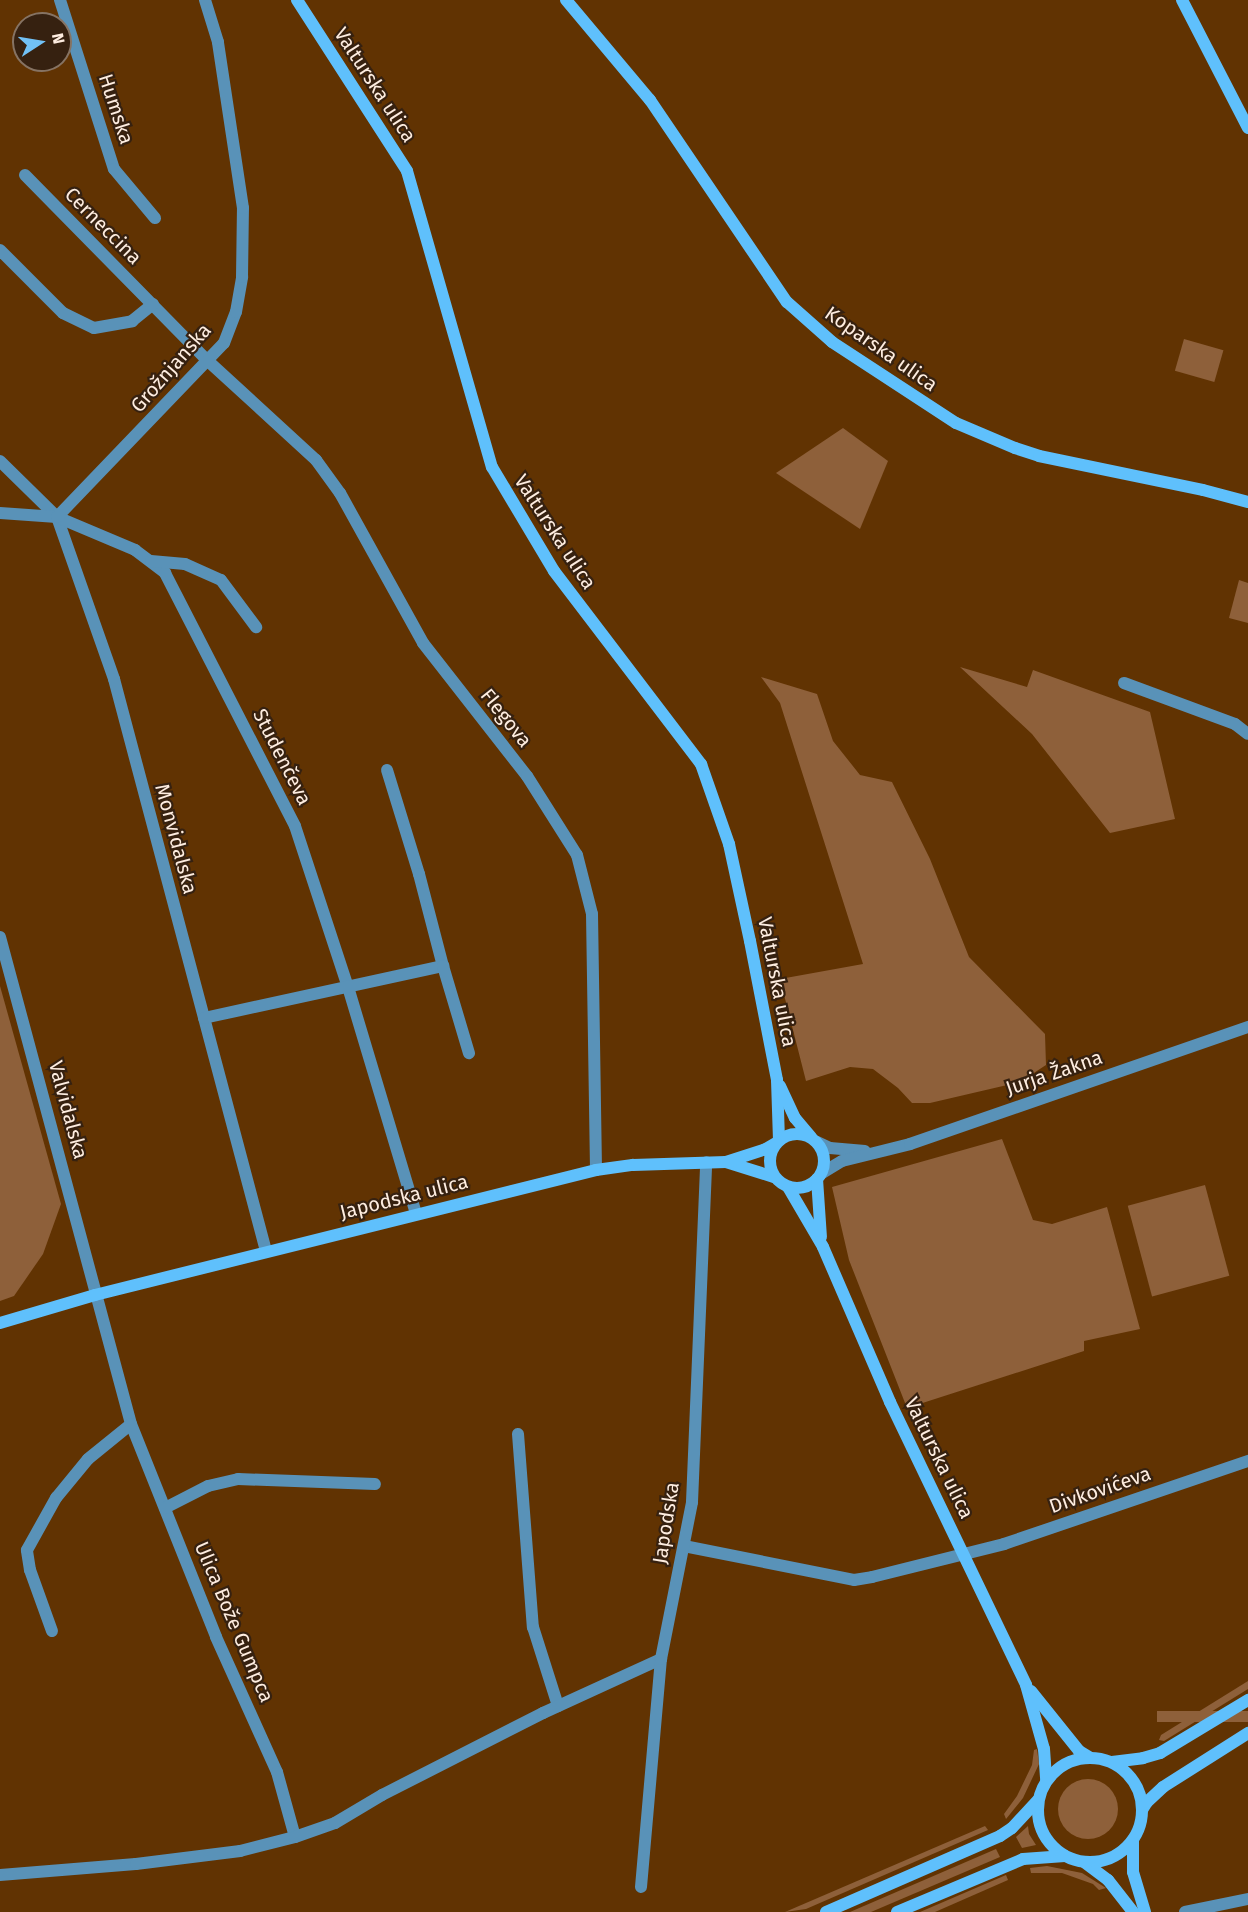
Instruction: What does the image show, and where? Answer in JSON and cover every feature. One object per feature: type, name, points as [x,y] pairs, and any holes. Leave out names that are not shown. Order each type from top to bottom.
[{"type":"street","name":"Humska","points":[[60,0],[114,168],[155,218]]},
{"type":"street","name":"Grožnjanska","points":[[57,517],[224,343],[236,312],[242,278],[243,208],[218,42],[205,0]]},
{"type":"street","name":"Valturska ulica","points":[[297,0],[407,171],[492,467],[554,571],[701,764],[729,844],[777,1080],[777,1141]]},
{"type":"street","name":"Koparska ulica","points":[[566,0],[650,100],[787,302],[832,342],[956,423],[1015,448],[1039,456],[1203,490],[1248,502]]},
{"type":"street","points":[[1182,0],[1245,114],[1248,128]]},
{"type":"street","name":"Cerneccina","points":[[25,175],[208,361]]},
{"type":"street","points":[[0,250],[63,313],[94,328],[132,321],[153,304]]},
{"type":"street","name":"Flegova","points":[[208,361],[316,460],[340,494],[423,643],[527,776],[577,855],[592,914],[596,1170]]},
{"type":"street","name":"Monvidalska","points":[[0,461],[57,517],[114,679],[266,1251]]},
{"type":"street","points":[[0,513],[57,517]]},
{"type":"street","name":"Studenčeva","points":[[57,517],[135,550],[165,573],[295,826],[348,987],[416,1213]]},
{"type":"street","name":"Studenčeva","points":[[149,561],[185,564],[220,580],[256,627]]},
{"type":"street","points":[[1124,683],[1235,724],[1248,734]]},
{"type":"street","points":[[387,770],[469,1053]]},
{"type":"street","name":"Valvidalska","points":[[0,936],[65,1172],[95,1295]]},
{"type":"street","points":[[204,1018],[443,966]]},
{"type":"street","name":"Jurja Žakna","points":[[820,1176],[842,1161],[910,1144],[1248,1027]]},
{"type":"street","name":"Valturska ulica","points":[[777,1080],[795,1118],[814,1140]]},
{"type":"street","points":[[794,1133],[814,1140],[824,1157],[820,1176],[804,1188],[788,1187],[774,1177],[769,1160],[777,1141],[794,1133]]},
{"type":"street","name":"Jurja Žakna","points":[[814,1140],[830,1148],[872,1152]]},
{"type":"street","name":"Japodska ulica","points":[[726,1162],[764,1150],[777,1141]]},
{"type":"street","name":"Japodska","points":[[641,1887],[661,1659],[692,1502],[706,1162]]},
{"type":"street","name":"Japodska ulica","points":[[0,1323],[95,1295],[266,1251],[596,1170],[633,1165],[726,1162],[774,1177]]},
{"type":"street","name":"Valturska ulica","points":[[820,1176],[818,1216],[823,1247]]},
{"type":"street","name":"Valturska ulica","points":[[788,1187],[823,1247],[890,1402],[965,1553],[1026,1685],[1044,1749],[1046,1781]]},
{"type":"street","points":[[52,1631],[30,1570],[27,1550],[56,1498],[69,1482],[88,1459],[131,1424],[95,1295]]},
{"type":"street","name":"Ulica Bože Gumpca","points":[[131,1424],[216,1637],[277,1772],[295,1837]]},
{"type":"street","points":[[518,1434],[533,1627],[558,1706]]},
{"type":"street","name":"Divkovićeva","points":[[684,1546],[854,1580],[1025,1538],[1248,1461]]},
{"type":"street","points":[[165,1508],[208,1486],[238,1479],[269,1478],[375,1484]]},
{"type":"street","points":[[0,1875],[136,1864],[240,1851],[295,1837],[335,1823],[382,1795],[558,1706],[661,1659]]},
{"type":"street","name":"Valturska ulica","points":[[1026,1685],[1079,1751],[1089,1757]]},
{"type":"street","points":[[1111,1762],[1143,1758],[1160,1753],[1248,1700]]},
{"type":"street","points":[[1142,1810],[1147,1802],[1163,1788],[1248,1733]]},
{"type":"street","points":[[826,1912],[1000,1836],[1022,1818],[1038,1800],[1046,1781],[1061,1766],[1089,1757],[1111,1762],[1122,1769],[1135,1784],[1142,1810],[1141,1822],[1133,1840],[1133,1872],[1144,1912]]},
{"type":"street","points":[[1038,1800],[1038,1818],[1044,1836],[1065,1856]]},
{"type":"street","points":[[1084,1862],[1113,1857],[1133,1840]]},
{"type":"street","points":[[897,1912],[1023,1859],[1065,1856],[1084,1862],[1108,1880],[1133,1912]]},
{"type":"street","points":[[1185,1912],[1248,1899]]},
{"type":"shaded area","points":[[1184,339],[1223,350],[1214,382],[1175,371]]},
{"type":"shaded area","points":[[843,428],[888,461],[860,529],[776,473]]},
{"type":"shaded area","points":[[1239,580],[1248,583],[1248,623],[1229,618]]},
{"type":"shaded area","points":[[960,667],[1027,687],[1033,670],[1150,712],[1175,819],[1110,833],[1032,734]]},
{"type":"shaded area","points":[[761,677],[817,694],[833,741],[860,775],[892,782],[930,859],[969,957],[1045,1034],[1046,1065],[1020,1082],[930,1103],[912,1103],[898,1088],[873,1069],[850,1067],[806,1081],[780,979],[863,964],[780,703]]},
{"type":"shaded area","points":[[0,986],[61,1204],[43,1254],[14,1296],[0,1301]]},
{"type":"shaded area","points":[[1002,1139],[1033,1220],[1052,1224],[1107,1207],[1140,1329],[1084,1341],[1084,1351],[907,1408],[849,1260],[832,1187]]},
{"type":"shaded area","points":[[1205,1185],[1229,1276],[1152,1297],[1128,1206]]},
{"type":"shaded area","points":[[1248,1681],[1248,1689],[1164,1741],[1159,1740],[1161,1735]]},
{"type":"shaded area","points":[[1157,1711],[1248,1711],[1248,1722],[1157,1722]]},
{"type":"shaded area","points":[[1037,1749],[1039,1764],[1023,1798],[1006,1819],[1004,1814],[1017,1796],[1032,1765],[1034,1750]]},
{"type":"shaded area","points":[[1082,1779],[1094,1779],[1105,1784],[1113,1792],[1118,1809],[1116,1821],[1105,1834],[1094,1839],[1082,1839],[1071,1834],[1063,1826],[1058,1815],[1058,1803],[1063,1792],[1071,1784]]},
{"type":"shaded area","points":[[985,1826],[988,1830],[806,1909],[785,1912]]},
{"type":"shaded area","points":[[1028,1826],[1029,1834],[1036,1845],[1022,1848],[1016,1837]]},
{"type":"shaded area","points":[[996,1849],[1000,1857],[871,1912],[850,1912]]},
{"type":"shaded area","points":[[1047,1866],[1082,1873],[1106,1888],[1099,1890],[1093,1884],[1062,1873],[1031,1873],[1030,1868]]},
{"type":"shaded area","points":[[1006,1875],[1008,1880],[935,1912],[920,1912]]}]
